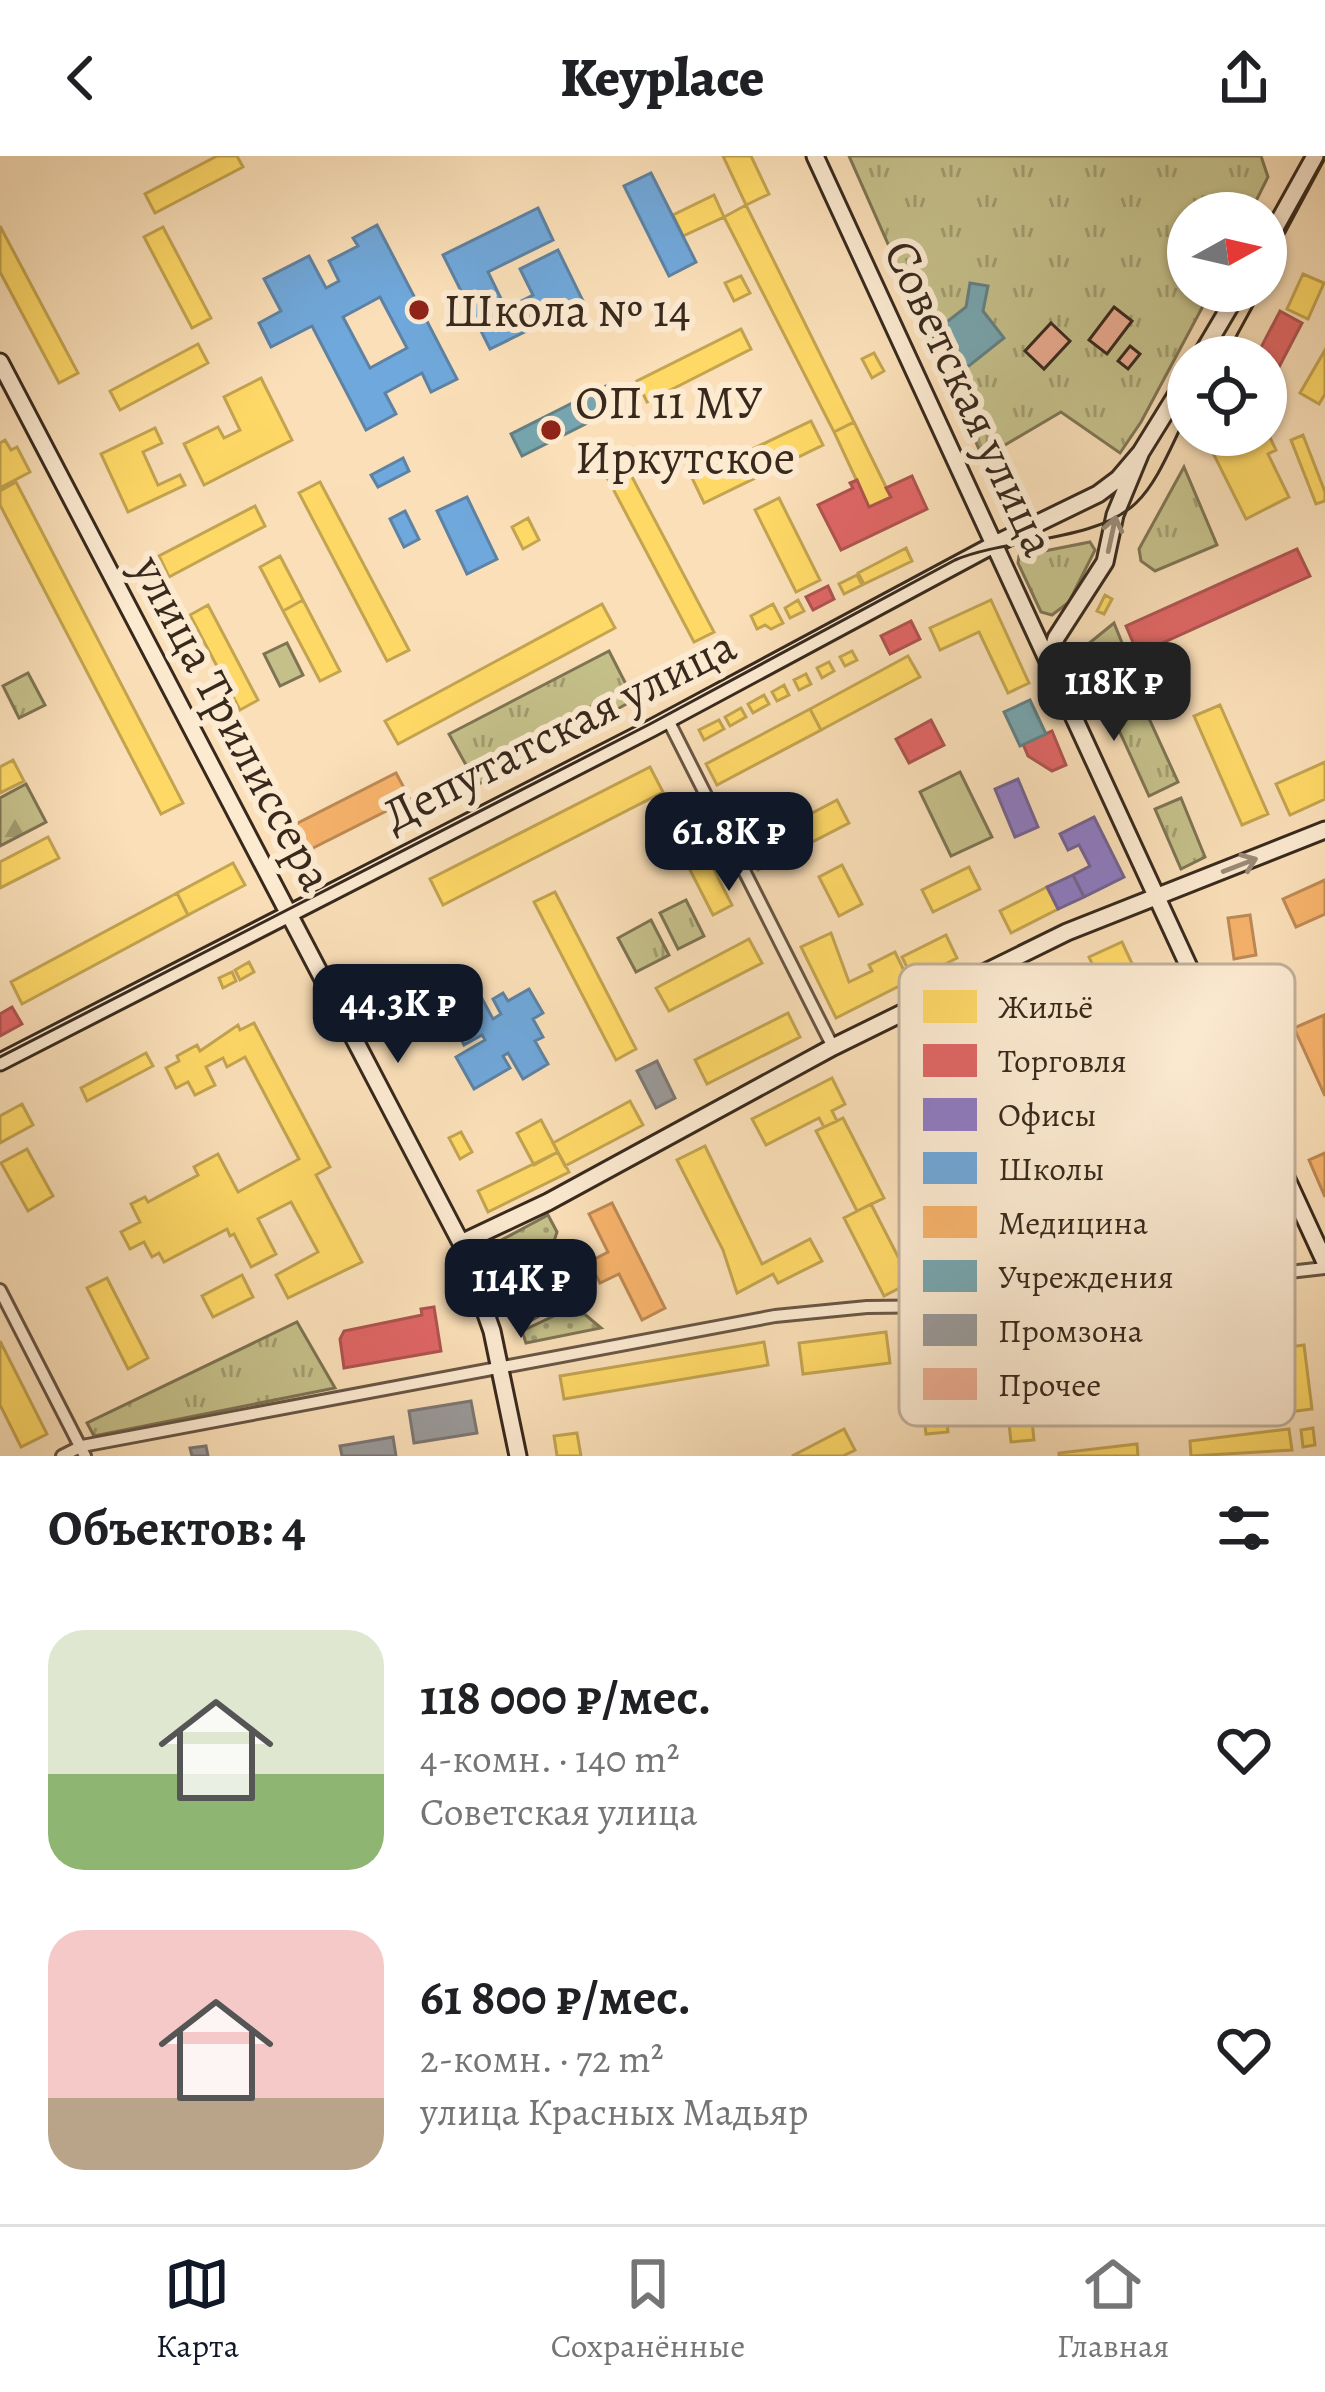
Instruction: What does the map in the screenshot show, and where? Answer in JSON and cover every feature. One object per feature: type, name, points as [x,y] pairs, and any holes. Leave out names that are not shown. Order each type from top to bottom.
[{"type":"main road","name":"Советская улица","points":[[815,156],[1186,964]]},
{"type":"main road","points":[[1287,206],[1315,156]]},
{"type":"main road","name":"улица Трилиссера","points":[[0,362],[461,1243],[500,1366],[518,1456]]},
{"type":"main road","points":[[1050,668],[1053,644],[1105,562],[1115,515],[1141,452],[1167,410]]},
{"type":"main road","name":"Депутатская улица","points":[[0,1062],[1103,491],[1141,452]]},
{"type":"main road","points":[[1025,610],[1031,621],[1042,626],[1074,613]]},
{"type":"main road","points":[[1002,964],[1067,932],[1325,830]]},
{"type":"main road","points":[[461,1243],[548,1202],[899,1015]]},
{"type":"main road","name":"Советская улица","points":[[1295,1200],[1325,1265]]},
{"type":"street","points":[[668,720],[833,1047]]},
{"type":"street","points":[[1295,1269],[1325,1265]]},
{"type":"street","points":[[0,1290],[84,1451]]},
{"type":"street","points":[[62,1456],[500,1366],[825,1310],[899,1308]]},
{"type":"green space","points":[[849,156],[1261,156],[1268,177],[1260,192],[1167,192],[1167,312],[1200,312],[1187,336],[1167,336],[1167,373],[1120,453],[1061,412],[983,458]]},
{"type":"green space","points":[[1184,467],[1217,545],[1155,571],[1141,561],[1139,549]]},
{"type":"green space","points":[[1090,542],[1095,550],[1069,602],[1052,615],[1041,612],[1019,556]]},
{"type":"green space","points":[[1114,623],[1135,675],[1098,689],[1082,649]]},
{"type":"green space","points":[[287,643],[303,675],[280,686],[264,654]]},
{"type":"green space","points":[[609,651],[634,700],[477,785],[449,734]]},
{"type":"green space","points":[[28,673],[45,705],[19,718],[3,686]]},
{"type":"green space","points":[[1136,690],[1178,782],[1149,796],[1107,704]]},
{"type":"green space","points":[[960,772],[992,837],[951,856],[920,792]]},
{"type":"green space","points":[[26,784],[46,822],[0,846],[0,798]]},
{"type":"green space","points":[[1181,798],[1205,857],[1181,869],[1155,809]]},
{"type":"green space","points":[[686,900],[704,936],[678,949],[660,913]]},
{"type":"green space","points":[[651,920],[669,955],[636,972],[618,938]]},
{"type":"green space","points":[[548,1215],[557,1232],[548,1260],[551,1278],[514,1297],[494,1244]]},
{"type":"green space","points":[[538,1291],[546,1312],[521,1326],[514,1302]]},
{"type":"green space","points":[[575,1306],[601,1328],[526,1343],[522,1331]]},
{"type":"green space","points":[[297,1322],[335,1388],[94,1436],[87,1423]]},
{"type":"building: Жильё","points":[[217,156],[237,156],[243,167],[155,213],[145,194]]},
{"type":"building: Жильё","points":[[723,156],[751,156],[769,194],[746,205]]},
{"type":"building: Жильё","points":[[714,195],[724,217],[683,236],[673,215]]},
{"type":"building: Жильё","points":[[746,205],[854,422],[834,432],[724,217]]},
{"type":"building: Жильё","points":[[0,226],[78,373],[59,383],[0,272]]},
{"type":"building: Жильё","points":[[163,227],[211,318],[192,328],[144,237]]},
{"type":"building: Жильё","points":[[1303,274],[1324,283],[1308,319],[1287,309]]},
{"type":"building: Жильё","points":[[741,276],[750,293],[734,301],[725,283]]},
{"type":"building: Жильё","points":[[741,329],[751,349],[647,402],[637,381]]},
{"type":"building: Жильё","points":[[198,344],[208,363],[120,410],[110,391]]},
{"type":"building: Жильё","points":[[1325,350],[1325,394],[1319,404],[1300,393]]},
{"type":"building: Жильё","points":[[874,353],[884,371],[872,378],[862,359]]},
{"type":"building: Жильё","points":[[261,378],[292,440],[204,485],[184,444],[218,427],[224,438],[240,430],[224,397]]},
{"type":"building: Жильё","points":[[811,421],[823,445],[704,503],[692,478]]},
{"type":"building: Жильё","points":[[854,422],[891,497],[869,507],[834,432]]},
{"type":"building: Жильё","points":[[155,428],[162,443],[143,452],[158,485],[180,475],[185,485],[128,512],[101,454]]},
{"type":"building: Жильё","points":[[1303,435],[1325,492],[1325,501],[1316,504],[1291,440]]},
{"type":"building: Жильё","points":[[5,440],[11,450],[17,447],[30,472],[0,488],[0,443]]},
{"type":"building: Жильё","points":[[1214,456],[1269,456],[1289,497],[1246,519]]},
{"type":"building: Жильё","points":[[622,458],[714,632],[694,642],[602,468]]},
{"type":"building: Жильё","points":[[16,482],[183,803],[161,814],[0,505],[0,491]]},
{"type":"building: Жильё","points":[[320,482],[409,650],[387,661],[299,493]]},
{"type":"building: Жильё","points":[[779,498],[820,580],[796,592],[755,510]]},
{"type":"building: Жильё","points":[[255,506],[265,526],[169,577],[159,556]]},
{"type":"building: Жильё","points":[[528,518],[539,540],[523,549],[512,527]]},
{"type":"building: Жильё","points":[[906,548],[912,561],[864,584],[858,573]]},
{"type":"building: Жильё","points":[[280,556],[303,600],[283,611],[260,567]]},
{"type":"building: Жильё","points":[[857,575],[862,585],[844,594],[839,584]]},
{"type":"building: Жильё","points":[[1105,595],[1112,599],[1104,614],[1097,611]]},
{"type":"building: Жильё","points":[[303,600],[340,671],[320,681],[283,611]]},
{"type":"building: Жильё","points":[[798,600],[804,611],[790,618],[785,608]]},
{"type":"building: Жильё","points":[[991,600],[1029,683],[1008,693],[979,632],[940,650],[930,628]]},
{"type":"building: Жильё","points":[[602,604],[615,628],[398,744],[385,721]]},
{"type":"building: Жильё","points":[[773,604],[783,623],[757,629],[751,616]]},
{"type":"building: Жильё","points":[[208,605],[258,700],[240,710],[190,615]]},
{"type":"building: Жильё","points":[[852,651],[857,660],[845,666],[840,657]]},
{"type":"building: Жильё","points":[[908,656],[920,677],[821,730],[810,709]]},
{"type":"building: Жильё","points":[[829,662],[834,671],[822,678],[817,668]]},
{"type":"building: Жильё","points":[[806,674],[811,684],[799,690],[794,680]]},
{"type":"building: Жильё","points":[[784,685],[789,695],[777,701],[772,692]]},
{"type":"building: Жильё","points":[[764,695],[769,704],[753,713],[748,704]]},
{"type":"building: Жильё","points":[[1220,705],[1268,814],[1242,825],[1194,716]]},
{"type":"building: Жильё","points":[[741,708],[746,717],[730,726],[725,717]]},
{"type":"building: Жильё","points":[[810,709],[821,730],[717,785],[706,764]]},
{"type":"building: Жильё","points":[[719,720],[724,729],[704,740],[699,730]]},
{"type":"building: Жильё","points":[[13,760],[24,781],[0,793],[0,767]]},
{"type":"building: Жильё","points":[[1325,762],[1325,799],[1290,815],[1276,784]]},
{"type":"building: Жильё","points":[[650,767],[663,792],[443,905],[430,879]]},
{"type":"building: Жильё","points":[[837,800],[849,823],[758,870],[746,848]]},
{"type":"building: Жильё","points":[[684,811],[732,905],[713,915],[665,821]]},
{"type":"building: Жильё","points":[[48,837],[59,858],[0,888],[0,862]]},
{"type":"building: Жильё","points":[[233,863],[245,885],[188,915],[177,893]]},
{"type":"building: Жильё","points":[[842,865],[862,904],[839,916],[819,877]]},
{"type":"building: Жильё","points":[[969,867],[980,889],[933,912],[922,890]]},
{"type":"building: Жильё","points":[[1047,887],[1058,909],[1011,933],[1000,911]]},
{"type":"building: Жильё","points":[[555,892],[636,1049],[616,1060],[534,902]]},
{"type":"building: Жильё","points":[[177,893],[188,915],[22,1004],[11,982]]},
{"type":"building: Жильё","points":[[831,933],[849,982],[895,952],[901,964],[899,986],[836,1018],[801,947]]},
{"type":"building: Жильё","points":[[946,935],[957,958],[945,964],[905,964],[902,957]]},
{"type":"building: Жильё","points":[[749,939],[762,963],[669,1011],[656,988]]},
{"type":"building: Жильё","points":[[1122,942],[1132,964],[1092,964],[1089,957]]},
{"type":"building: Жильё","points":[[249,962],[254,972],[240,980],[235,970]]},
{"type":"building: Жильё","points":[[232,972],[236,981],[223,988],[219,978]]},
{"type":"building: Жильё","points":[[788,1013],[800,1037],[707,1084],[695,1060]]},
{"type":"building: Жильё","points":[[254,1023],[330,1167],[316,1175],[362,1262],[288,1298],[276,1275],[318,1252],[291,1202],[258,1219],[276,1254],[251,1267],[227,1229],[164,1262],[159,1253],[152,1257],[144,1242],[130,1249],[121,1232],[140,1222],[131,1204],[145,1197],[148,1202],[198,1175],[194,1167],[218,1154],[238,1192],[299,1159],[245,1057],[227,1067],[223,1058],[206,1067],[215,1085],[195,1095],[188,1082],[176,1088],[166,1068],[197,1045],[200,1051],[238,1025],[240,1030]]},
{"type":"building: Жильё","points":[[146,1053],[153,1066],[87,1101],[81,1088]]},
{"type":"building: Жильё","points":[[832,1078],[845,1104],[832,1111],[837,1121],[824,1127],[819,1118],[766,1145],[752,1119]]},
{"type":"building: Жильё","points":[[630,1101],[643,1125],[565,1166],[553,1143]]},
{"type":"building: Жильё","points":[[22,1104],[33,1125],[0,1143],[0,1116]]},
{"type":"building: Жильё","points":[[843,1118],[884,1198],[857,1211],[816,1131]]},
{"type":"building: Жильё","points":[[541,1120],[558,1152],[534,1165],[517,1133]]},
{"type":"building: Жильё","points":[[461,1132],[472,1152],[460,1159],[449,1138]]},
{"type":"building: Жильё","points":[[705,1146],[762,1264],[810,1239],[822,1261],[778,1283],[773,1274],[737,1293],[723,1250],[677,1160]]},
{"type":"building: Жильё","points":[[27,1149],[53,1196],[28,1211],[1,1163]]},
{"type":"building: Жильё","points":[[558,1152],[569,1172],[488,1212],[478,1191]]},
{"type":"building: Жильё","points":[[871,1204],[899,1259],[899,1288],[884,1296],[844,1218]]},
{"type":"building: Жильё","points":[[242,1275],[253,1297],[213,1317],[202,1296]]},
{"type":"building: Жильё","points":[[107,1278],[148,1358],[128,1369],[87,1288]]},
{"type":"building: Жильё","points":[[886,1332],[890,1363],[803,1374],[799,1343]]},
{"type":"building: Жильё","points":[[0,1341],[47,1434],[21,1447],[0,1405]]},
{"type":"building: Жильё","points":[[764,1342],[768,1365],[564,1399],[560,1376]]},
{"type":"building: Жильё","points":[[1304,1345],[1312,1409],[1295,1411],[1295,1346]]},
{"type":"building: Жильё","points":[[925,1426],[947,1426],[948,1432],[926,1434]]},
{"type":"building: Жильё","points":[[1009,1426],[1032,1426],[1034,1440],[1011,1442]]},
{"type":"building: Жильё","points":[[1313,1428],[1315,1445],[1303,1447],[1301,1430]]},
{"type":"building: Жильё","points":[[844,1429],[855,1450],[843,1456],[792,1456]]},
{"type":"building: Жильё","points":[[1289,1429],[1292,1450],[1191,1456],[1190,1441]]},
{"type":"building: Жильё","points":[[577,1433],[581,1456],[557,1456],[554,1436]]},
{"type":"building: Жильё","points":[[1137,1444],[1138,1456],[1059,1456],[1059,1453]]},
{"type":"building: Торговля","points":[[1279,312],[1302,323],[1287,352],[1287,336],[1267,336]]},
{"type":"building: Торговля","points":[[912,476],[927,509],[841,550],[818,505],[853,488],[850,483],[857,480],[869,507],[891,497],[886,488]]},
{"type":"building: Торговля","points":[[1297,549],[1310,576],[1138,654],[1126,626]]},
{"type":"building: Торговля","points":[[828,586],[834,599],[813,610],[806,597]]},
{"type":"building: Торговля","points":[[911,621],[920,639],[890,654],[881,636]]},
{"type":"building: Торговля","points":[[931,720],[944,745],[909,763],[896,739]]},
{"type":"building: Торговля","points":[[1052,731],[1066,765],[1052,771],[1028,756],[1023,744]]},
{"type":"building: Торговля","points":[[12,1007],[22,1024],[0,1036],[0,1014]]},
{"type":"building: Торговля","points":[[434,1307],[441,1351],[344,1368],[340,1339],[344,1331],[422,1315],[421,1309]]},
{"type":"building: Офисы","points":[[1018,779],[1038,827],[1015,837],[995,789]]},
{"type":"building: Офисы","points":[[1094,817],[1124,877],[1084,897],[1073,875],[1090,866],[1079,845],[1068,850],[1060,834]]},
{"type":"building: Офисы","points":[[1073,875],[1084,897],[1058,909],[1047,887]]},
{"type":"building: Школы","points":[[651,173],[696,262],[669,276],[624,186]]},
{"type":"building: Школы","points":[[538,208],[553,240],[488,272],[506,309],[533,295],[520,269],[558,250],[584,303],[490,349],[443,255]]},
{"type":"building: Школы","points":[[377,225],[457,379],[431,392],[422,373],[385,393],[396,414],[366,430],[312,326],[271,347],[259,323],[281,311],[264,279],[309,256],[326,288],[339,281],[329,261],[358,246],[353,238]],"holes":[[[380,297],[407,348],[370,368],[343,317]]]},
{"type":"building: Школы","points":[[403,458],[409,471],[378,487],[371,475]]},
{"type":"building: Школы","points":[[467,497],[497,559],[467,574],[437,511]]},
{"type":"building: Школы","points":[[405,511],[419,539],[404,547],[390,519]]},
{"type":"building: Школы","points":[[529,989],[543,1013],[533,1019],[543,1037],[535,1041],[548,1064],[523,1079],[508,1053],[503,1056],[510,1068],[474,1089],[456,1057],[485,1040],[482,1035],[464,1045],[457,1031],[466,1026],[454,1005],[478,991],[493,1019],[501,1014],[493,999],[503,993],[508,1001]]},
{"type":"building: Медицина","points":[[396,773],[410,799],[309,850],[296,824]]},
{"type":"building: Медицина","points":[[1325,880],[1325,914],[1296,927],[1283,899]]},
{"type":"building: Медицина","points":[[1250,915],[1256,955],[1234,959],[1228,918]]},
{"type":"building: Медицина","points":[[1324,1015],[1325,1096],[1295,1030]]},
{"type":"building: Медицина","points":[[1325,1153],[1325,1197],[1309,1160]]},
{"type":"building: Медицина","points":[[612,1203],[665,1308],[642,1320],[619,1274],[600,1283],[589,1262],[608,1252],[589,1214]]},
{"type":"building: Учреждения","points":[[970,283],[988,286],[983,311],[1004,338],[960,373],[930,335],[966,307]]},
{"type":"building: Учреждения","points":[[606,386],[617,408],[522,456],[511,434]]},
{"type":"building: Учреждения","points":[[1030,700],[1046,734],[1020,746],[1004,712]]},
{"type":"building: Промзона","points":[[657,1061],[675,1098],[656,1108],[637,1071]]},
{"type":"building: Промзона","points":[[471,1401],[477,1433],[414,1443],[409,1411]]},
{"type":"building: Промзона","points":[[393,1437],[396,1456],[342,1456],[340,1446]]},
{"type":"building: Промзона","points":[[206,1446],[208,1456],[192,1456],[190,1448]]},
{"type":"building: Прочее","points":[[1114,307],[1132,321],[1107,354],[1089,340]]},
{"type":"building: Прочее","points":[[1051,323],[1070,341],[1044,369],[1025,351]]},
{"type":"building: Прочее","points":[[1130,346],[1140,354],[1128,369],[1118,361]]},
{"type":"tram line","points":[[1287,229],[1325,158]]},
{"type":"tram line","points":[[1236,336],[1250,312]]},
{"type":"tram line","points":[[0,1057],[650,724],[955,560],[1075,532],[1119,516],[1152,484],[1167,456]]},
{"type":"place","name":"Школа № 14","points":[[419,310]]},
{"type":"place","name":"ОП 11 МУ Иркутское","points":[[551,430]]}]
